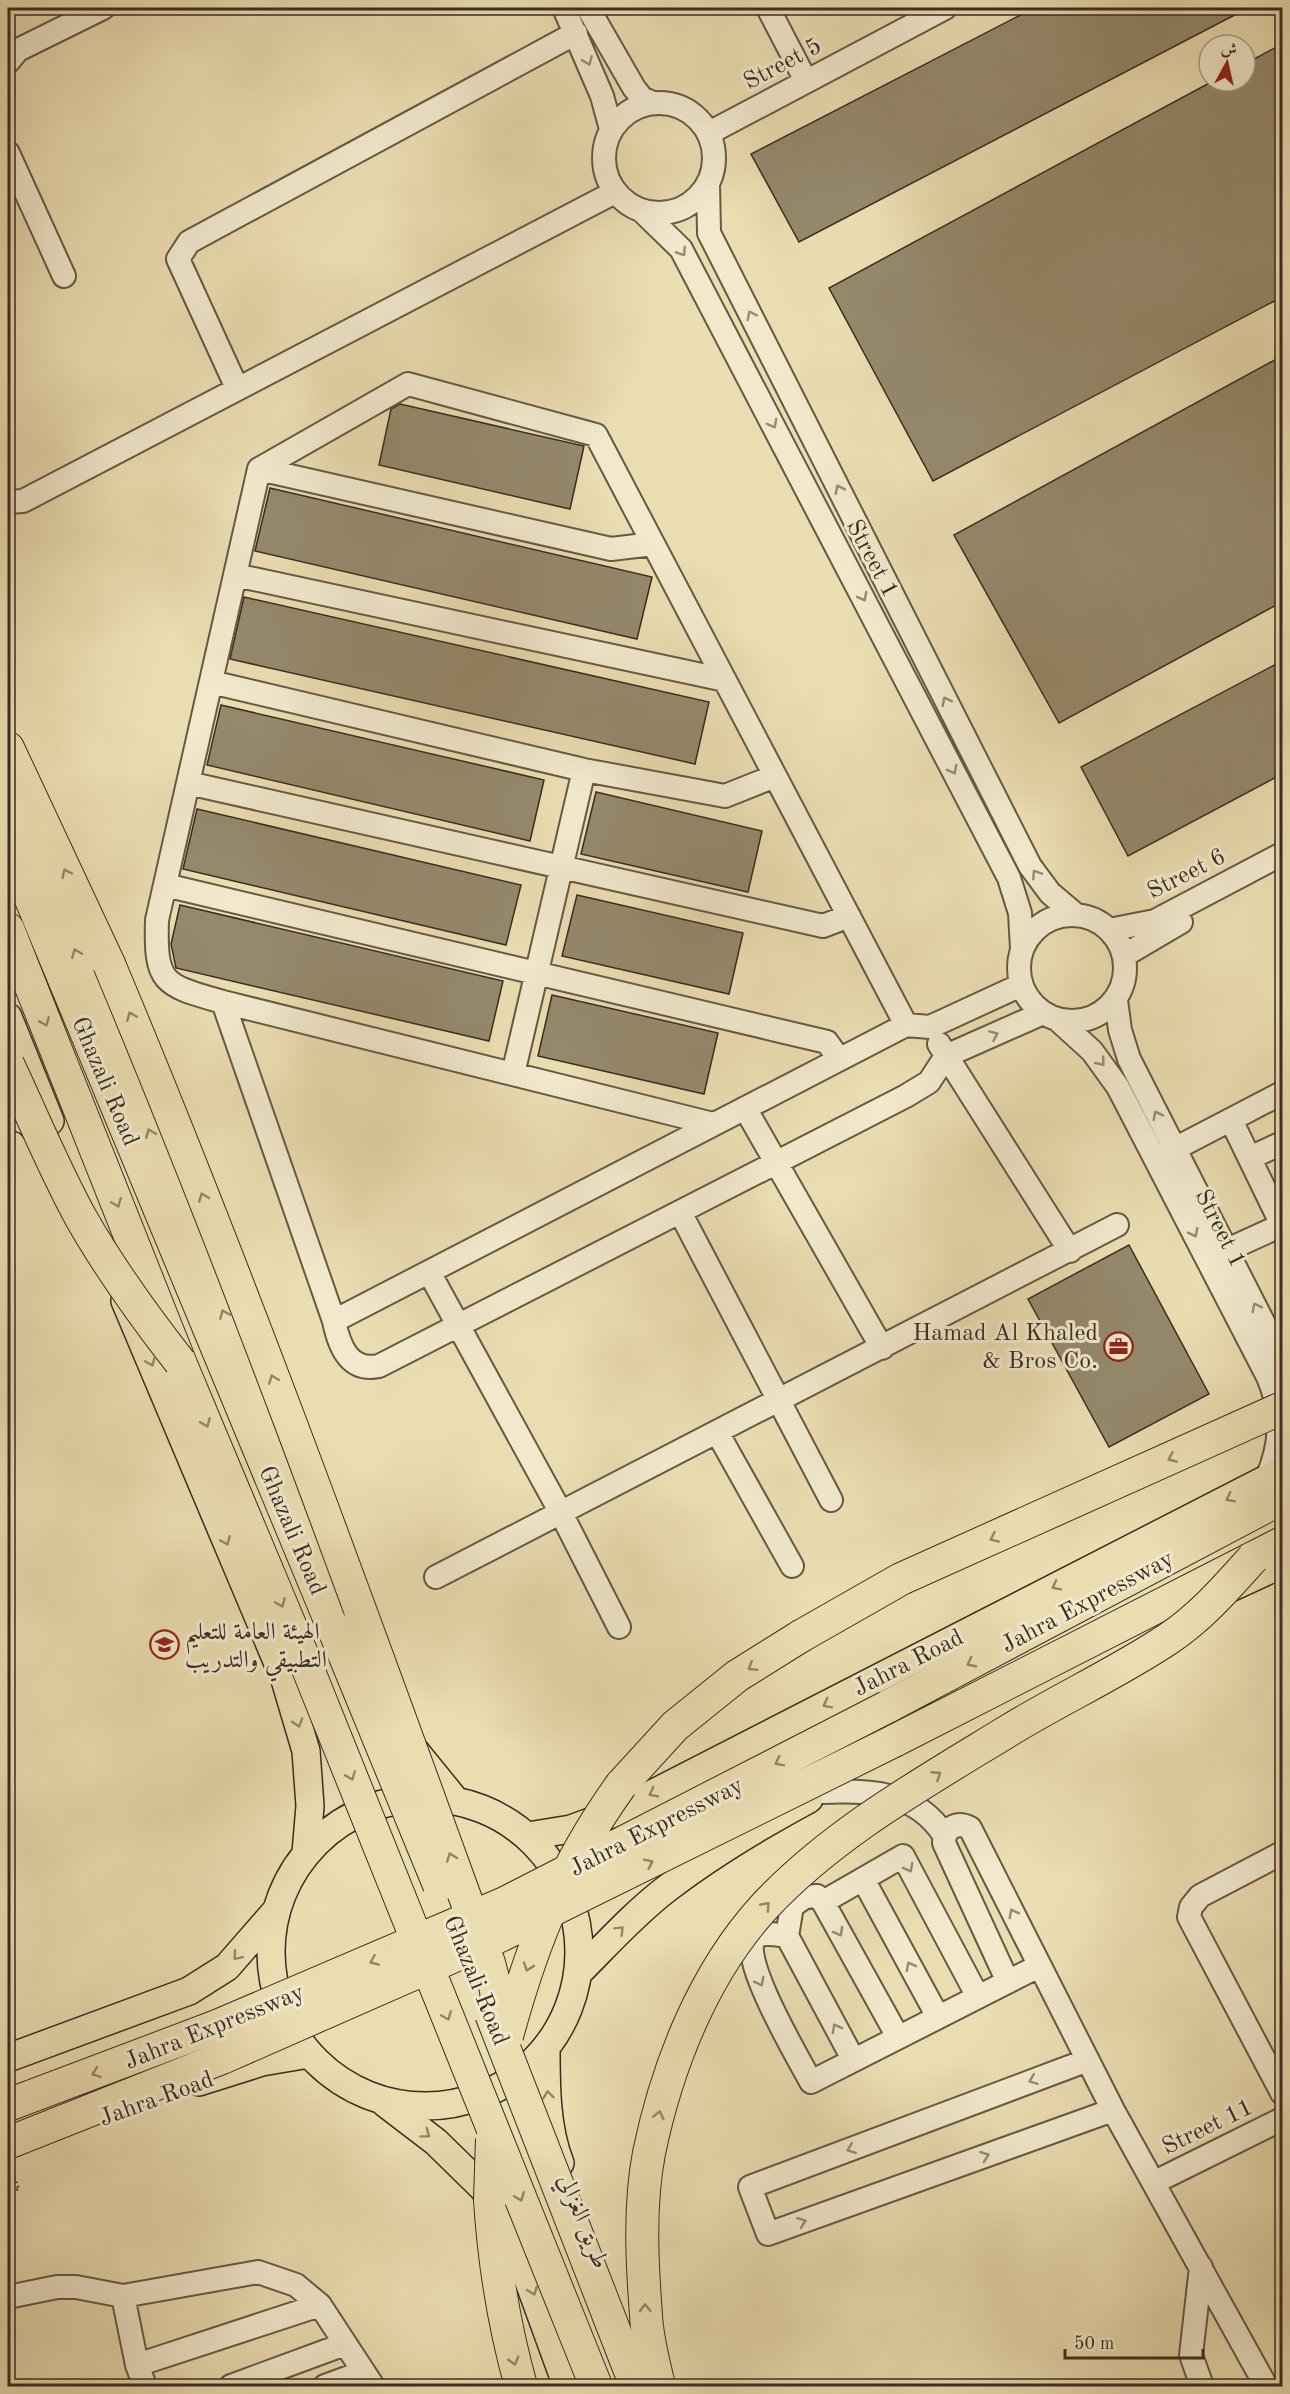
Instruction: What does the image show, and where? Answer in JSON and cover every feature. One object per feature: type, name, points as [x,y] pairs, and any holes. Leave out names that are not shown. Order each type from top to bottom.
[{"type":"highway","points":[[8,748],[109,964],[155,1074],[323,1506],[489,1963],[495,1990],[499,2034]]},
{"type":"highway","name":"Ghazali Road","points":[[8,844],[337,1636],[499,2034],[636,2386]]},
{"type":"highway","name":"Ghazali Road","points":[[8,929],[180,1362],[298,1644],[596,2386]]},
{"type":"highway","points":[[8,1064],[96,1243],[124,1288],[180,1362]]},
{"type":"highway","points":[[521,2386],[506,2334],[494,2262],[490,2200],[492,2130],[505,2044],[520,1989],[550,1905],[594,1823],[621,1785],[675,1726],[728,1683],[811,1630],[901,1579],[1282,1408]]},
{"type":"highway","name":"Jahra Expressway","points":[[8,2105],[227,2022],[505,1903],[888,1707],[1277,1483]]},
{"type":"highway","name":"Jahra Expressway","points":[[8,2143],[232,2053],[502,1935],[1268,1561],[1282,1543]]},
{"type":"highway","points":[[659,2386],[646,2318],[643,2236],[649,2155],[662,2102],[681,2045],[703,1996],[731,1950],[763,1908],[803,1870],[868,1819],[1038,1713],[1167,1639],[1268,1561]]},
{"type":"main road","name":"Ghazali Road","points":[[8,785],[385,1705],[412,1747],[455,1800]]},
{"type":"main road","points":[[8,1017],[68,1167],[285,1680],[306,1751],[310,1806],[306,1853]]},
{"type":"main road","points":[[8,1112],[29,1122],[68,1167]]},
{"type":"main road","name":"Jahra Road","points":[[528,1836],[571,1829],[617,1812],[1277,1483]]},
{"type":"main road","points":[[579,1972],[635,1915],[708,1859],[821,1792],[1268,1561]]},
{"type":"main road","points":[[379,2099],[424,2106],[470,2099],[512,2080],[546,2048],[568,2013],[579,1972],[580,1942],[575,1912],[565,1884],[549,1858],[528,1836],[506,1820],[481,1808],[455,1800],[422,1798],[389,1802],[345,1819],[306,1853],[291,1875],[276,1912],[271,1944],[272,1977],[285,2018],[309,2054],[341,2081],[379,2099],[436,2142],[483,2188],[506,2219],[567,2386]]},
{"type":"main road","points":[[8,2058],[189,1991],[227,1967],[276,1912]]},
{"type":"main road","name":"طريق الغزالي","points":[[546,2048],[546,2090],[556,2152],[651,2386]]},
{"type":"main road","name":"Jahra Road","points":[[8,2155],[217,2075],[262,2062],[309,2054]]},
{"type":"street","points":[[8,62],[18,50],[103,8]]},
{"type":"street","points":[[564,8],[602,96],[611,129]]},
{"type":"street","points":[[588,8],[634,88],[642,98],[653,103]]},
{"type":"street","points":[[768,8],[806,81]]},
{"type":"street","name":"Street 5","points":[[709,133],[945,8]]},
{"type":"street","points":[[237,388],[178,259],[189,242],[576,33]]},
{"type":"street","points":[[653,103],[671,104],[687,110],[709,133],[714,150],[714,167],[708,183],[696,199],[680,209],[660,213],[641,210],[626,203],[615,192],[605,172],[604,161],[604,150],[611,129],[622,116],[637,107],[653,103]]},
{"type":"street","points":[[8,153],[64,276]]},
{"type":"street","name":"Street 1","points":[[708,183],[709,233],[714,244],[1030,866],[1050,893],[1076,915]]},
{"type":"street","points":[[8,502],[23,501],[615,192]]},
{"type":"street","name":"Street 1","points":[[641,210],[681,249],[1010,878],[1020,913],[1022,949]]},
{"type":"street","points":[[713,1124],[223,1002],[184,991],[164,978],[156,957],[157,920],[259,469],[408,384],[597,435],[906,1025]]},
{"type":"street","points":[[259,469],[611,549],[653,544]]},
{"type":"street","points":[[235,574],[725,680]]},
{"type":"street","points":[[211,682],[584,770],[725,796],[775,776]]},
{"type":"street","points":[[513,1074],[584,770]]},
{"type":"street","points":[[188,783],[561,869],[823,926],[849,916]]},
{"type":"street","name":"Street 6","points":[[1109,930],[1155,921],[1282,855]]},
{"type":"street","name":"Street 6","points":[[1125,955],[1159,933],[1282,870]]},
{"type":"street","points":[[165,885],[827,1042],[839,1059]]},
{"type":"street","points":[[1076,915],[1094,920],[1109,930],[1125,955],[1124,982],[1116,1000],[1100,1014],[1080,1021],[1051,1017],[1029,1001],[1021,985],[1018,967],[1022,949],[1030,934],[1043,923],[1059,916],[1076,915]]},
{"type":"street","points":[[334,1321],[906,1025],[930,1027],[1021,985]]},
{"type":"street","name":"Street 1","points":[[1116,1000],[1120,1030],[1129,1059],[1165,1154],[1217,1255],[1274,1391],[1278,1406],[1279,1436],[1272,1466],[1277,1483]]},
{"type":"street","points":[[223,1002],[334,1321],[337,1337],[353,1363],[366,1368],[379,1366],[929,1082],[946,1056],[1051,1017]]},
{"type":"street","name":"Street 1","points":[[1051,1017],[1076,1035],[1106,1068],[1165,1154]]},
{"type":"street","points":[[930,1027],[946,1056],[1070,1251]]},
{"type":"street","points":[[1165,1154],[1282,1093]]},
{"type":"street","points":[[745,1108],[882,1348]]},
{"type":"street","points":[[1217,1255],[1282,1225],[1275,1187],[1250,1158],[1231,1120]]},
{"type":"street","points":[[1250,1158],[1282,1143]]},
{"type":"street","points":[[680,1212],[831,1500]]},
{"type":"street","points":[[436,1577],[1117,1225]]},
{"type":"street","name":"Street 1","points":[[1217,1255],[1282,1359]]},
{"type":"street","points":[[429,1272],[561,1513],[620,1628]]},
{"type":"street","points":[[717,1432],[792,1566]]},
{"type":"street","points":[[821,1792],[858,1791],[913,1804],[932,1817],[944,1835],[944,1843],[1008,1982]]},
{"type":"street","points":[[944,1835],[948,1829],[958,1825],[970,1828],[1113,2110],[1155,2182],[1266,2386]]},
{"type":"street","points":[[1282,1853],[1200,1896],[1191,1906],[1189,1917],[1282,2093]]},
{"type":"street","points":[[823,1902],[903,1856],[978,1996]]},
{"type":"street","points":[[863,1879],[938,2017]]},
{"type":"street","points":[[853,2059],[787,1936],[792,1906],[805,1897],[817,1896],[823,1902],[898,2037]]},
{"type":"street","points":[[787,1936],[763,1934],[754,1938],[750,1946],[755,1972],[811,2082],[1040,1966]]},
{"type":"street","points":[[1088,2060],[750,2187],[768,2234],[1113,2110]]},
{"type":"street","name":"Street 11","points":[[1155,2182],[1282,2119]]},
{"type":"street","points":[[1201,2267],[1191,2355],[1202,2386]]},
{"type":"street","points":[[8,2297],[57,2287],[76,2287],[123,2296],[258,2272],[297,2285],[320,2305],[368,2379],[325,2386]]},
{"type":"street","points":[[123,2296],[137,2365],[145,2386]]},
{"type":"street","points":[[137,2365],[320,2305]]},
{"type":"street","points":[[231,2386],[345,2344]]},
{"type":"path","points":[[8,2162],[19,2189],[8,2193]]},
{"type":"building","points":[[1034,8],[1248,8],[799,242],[751,154]]},
{"type":"building","points":[[1282,44],[1282,297],[933,481],[829,288],[1197,90],[1197,93],[1257,93],[1257,58]]},
{"type":"building","points":[[1282,356],[1282,602],[1059,723],[954,535]]},
{"type":"building","points":[[400,404],[584,446],[570,509],[379,465],[391,409]]},
{"type":"building","points":[[270,488],[652,577],[637,639],[255,551]]},
{"type":"building","points":[[244,597],[709,702],[695,764],[230,659]]},
{"type":"building","points":[[1282,661],[1282,774],[1128,856],[1081,767]]},
{"type":"building","points":[[221,705],[544,780],[530,841],[207,765]]},
{"type":"building","points":[[596,792],[762,831],[748,892],[581,854]]},
{"type":"building","points":[[197,809],[521,885],[506,945],[183,869]]},
{"type":"building","points":[[577,895],[743,933],[729,994],[562,956]]},
{"type":"building","points":[[180,905],[503,981],[489,1041],[176,968],[171,944]]},
{"type":"building","points":[[552,995],[718,1033],[704,1094],[538,1056]]},
{"type":"building","name":"Hamad Al Khaled & Bros Co.","points":[[1129,1245],[1209,1394],[1109,1447],[1028,1299]]},
{"type":"place","name":"Hamad Al Khaled & Bros Co.","points":[[1119,1346]]},
{"type":"place","name":"الهيئة العامة للتعليم التطبيقي والتدريب","points":[[164,1645]]}]
